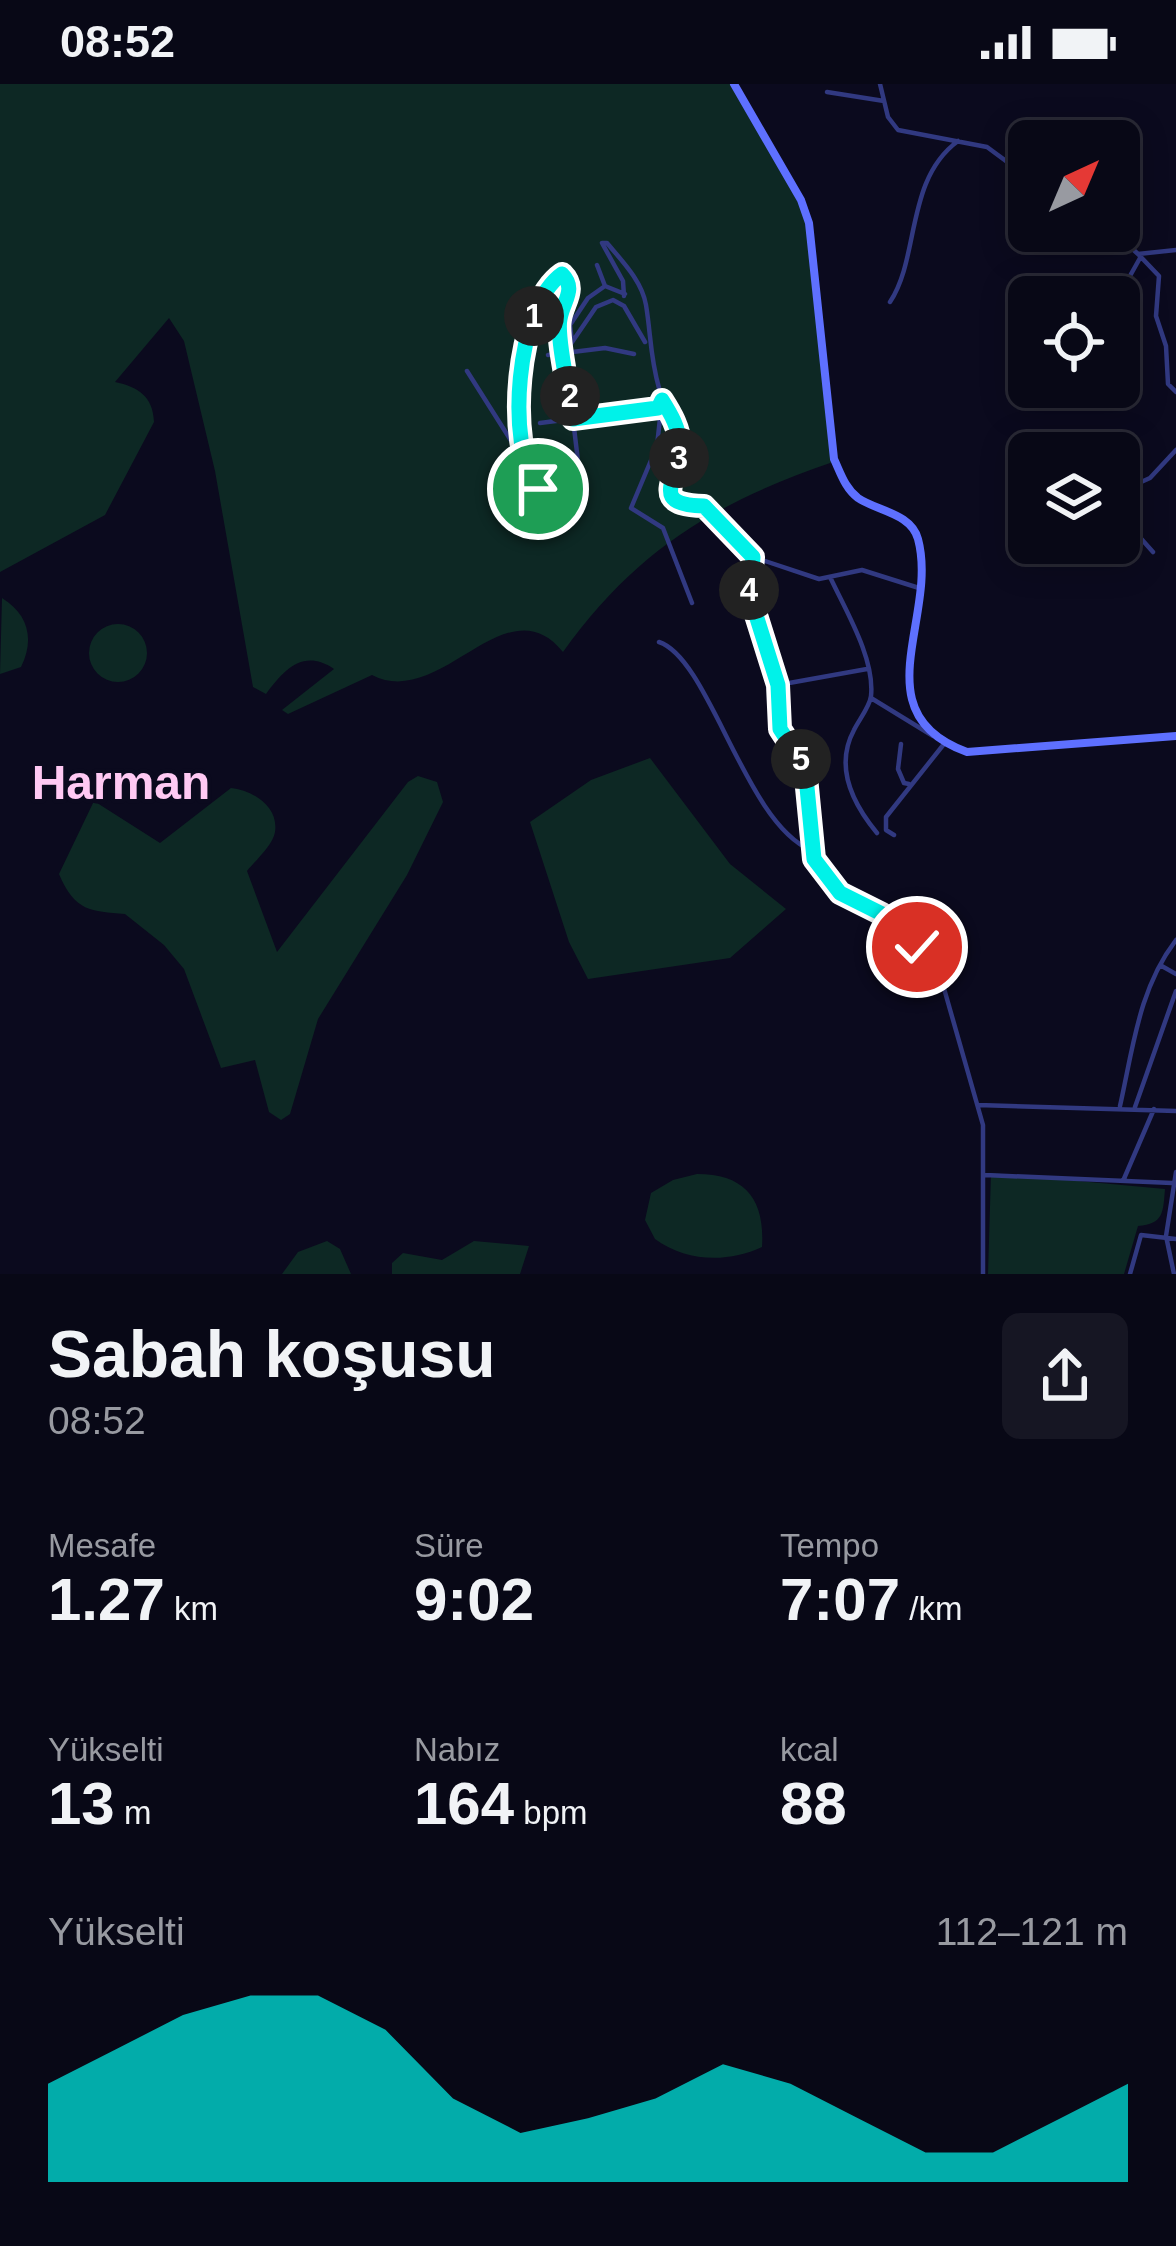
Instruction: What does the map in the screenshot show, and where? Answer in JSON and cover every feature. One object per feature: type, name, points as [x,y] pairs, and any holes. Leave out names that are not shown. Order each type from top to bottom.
[{"type":"main road","points":[[734,84],[806,211],[815,248],[834,459],[846,487],[914,529],[919,541],[911,700],[933,736],[968,752],[1176,736]]},
{"type":"street","points":[[880,84],[890,123],[898,130],[958,141],[996,152],[1008,161]]},
{"type":"street","points":[[827,92],[884,101]]},
{"type":"street","points":[[890,302],[900,287],[912,221],[934,168],[958,141]]},
{"type":"street","points":[[621,303],[623,281],[602,243],[607,242],[638,284],[646,304],[647,347],[679,438],[678,463],[669,486],[673,498],[682,505],[704,506],[753,557],[819,580],[862,570],[919,589]]},
{"type":"street","points":[[1139,256],[1176,250]]},
{"type":"street","points":[[1135,252],[1159,276],[1156,316],[1166,346],[1168,384],[1176,392]]},
{"type":"street","points":[[1129,276],[1139,256]]},
{"type":"street","points":[[597,266],[605,286],[625,294]]},
{"type":"street","points":[[522,458],[521,347],[527,327],[559,274],[566,276],[570,286],[558,336],[565,352],[580,478]]},
{"type":"street","points":[[572,342],[570,325],[578,310],[605,286]]},
{"type":"street","points":[[565,352],[596,308],[613,300],[621,303],[647,347]]},
{"type":"street","points":[[548,355],[605,349],[634,354]]},
{"type":"street","points":[[467,370],[522,458],[548,519]]},
{"type":"street","points":[[662,400],[657,446],[632,508],[663,528],[692,603]]},
{"type":"street","points":[[540,423],[658,408]]},
{"type":"street","points":[[1153,552],[1120,515],[1130,488],[1150,478],[1176,450]]},
{"type":"street","points":[[753,557],[750,596],[778,685],[780,729],[805,767],[811,850],[832,886],[882,914],[931,962],[943,985],[983,1125],[982,1274]]},
{"type":"street","points":[[830,578],[867,669],[872,698],[850,737],[846,772],[861,813],[877,833]]},
{"type":"street","points":[[659,642],[674,649],[694,678],[745,772],[787,835],[811,850]]},
{"type":"street","points":[[778,685],[867,669]]},
{"type":"street","points":[[872,698],[933,736]]},
{"type":"street","points":[[902,744],[898,769],[909,784]]},
{"type":"street","points":[[894,836],[886,830],[886,817],[944,744]]},
{"type":"street","points":[[1120,1106],[1143,1001],[1158,963],[1176,940]]},
{"type":"street","points":[[1158,963],[1176,974]]},
{"type":"street","points":[[1135,1107],[1176,991]]},
{"type":"street","points":[[977,1105],[1176,1111]]},
{"type":"street","points":[[1123,1181],[1154,1109]]},
{"type":"street","points":[[1174,1274],[1166,1236],[1176,1172]]},
{"type":"street","points":[[986,1175],[1172,1183]]},
{"type":"street","points":[[1130,1274],[1139,1237],[1176,1239]]},
{"type":"green space","points":[[0,84],[735,84],[808,220],[833,462],[752,494],[682,534],[620,585],[563,652],[541,634],[519,631],[496,638],[423,677],[398,681],[372,675],[288,714],[282,710],[334,669],[304,661],[287,670],[266,694],[253,687],[215,471],[184,341],[169,318],[115,382],[143,394],[154,422],[105,515],[0,572]]},
{"type":"green space","points":[[2,598],[23,619],[28,647],[21,667],[0,674]]},
{"type":"green space","points":[[118,624],[138,633],[147,653],[138,673],[118,682],[98,673],[89,653],[98,633]]},
{"type":"green space","points":[[650,758],[730,864],[786,909],[730,958],[588,979],[569,942],[530,822],[591,780]]},
{"type":"green space","points":[[418,776],[437,782],[443,802],[407,875],[318,1019],[290,1114],[281,1120],[269,1112],[255,1060],[221,1068],[184,969],[164,945],[125,914],[78,903],[59,874],[94,801],[160,843],[231,788],[247,792],[268,807],[275,823],[271,842],[247,871],[277,952],[408,782]]},
{"type":"green space","points":[[991,1173],[1165,1189],[1162,1210],[1153,1223],[1138,1226],[1124,1274],[988,1274]]},
{"type":"green space","points":[[697,1174],[728,1179],[749,1192],[760,1215],[762,1247],[707,1258],[680,1252],[655,1239],[645,1220],[651,1193],[673,1180]]},
{"type":"green space","points":[[327,1241],[340,1249],[351,1274],[282,1274],[298,1252]]},
{"type":"green space","points":[[474,1241],[529,1246],[520,1274],[392,1274],[392,1263],[403,1253],[442,1260]]},
{"type":"district","name":"Harman","points":[[121,782]]},
{"type":"route","points":[[538,489],[522,458],[521,347],[527,327],[562,274],[570,292],[558,336],[565,352],[573,419],[658,408],[662,400],[679,438],[678,463],[669,486],[673,498],[682,505],[704,506],[753,557],[750,596],[778,685],[780,729],[805,767],[814,859],[840,893],[882,914],[917,947]]}]
